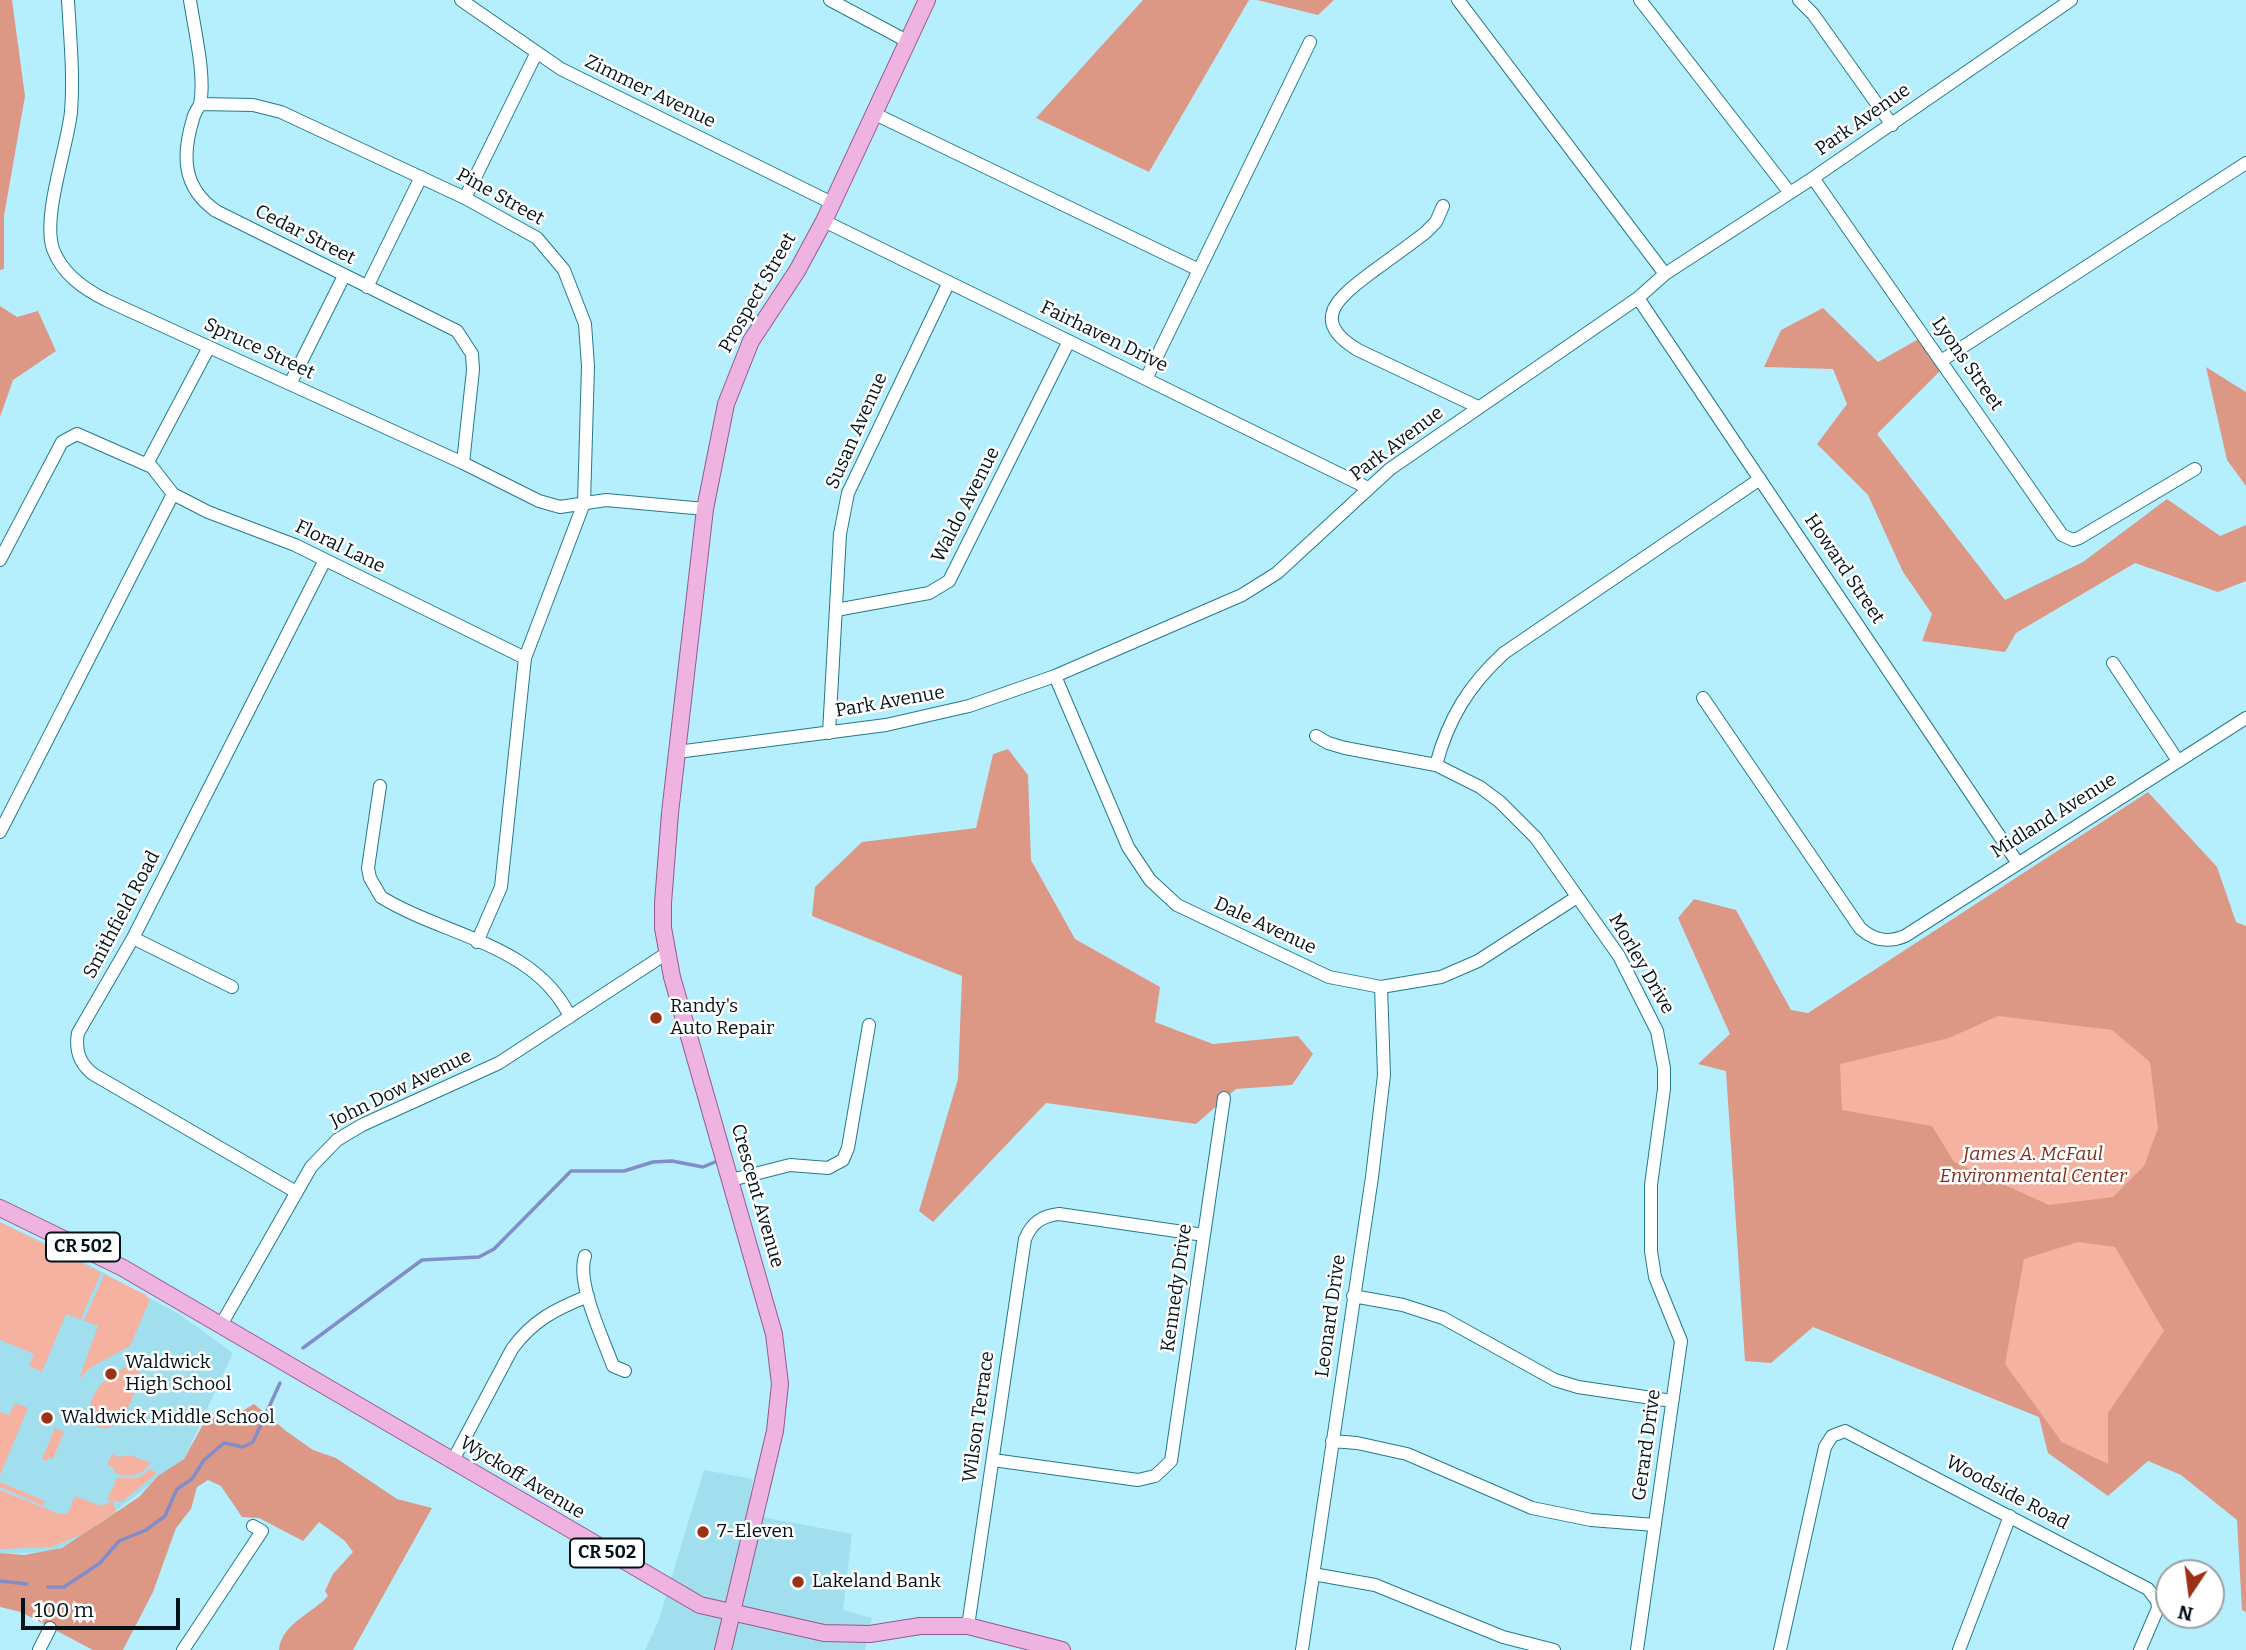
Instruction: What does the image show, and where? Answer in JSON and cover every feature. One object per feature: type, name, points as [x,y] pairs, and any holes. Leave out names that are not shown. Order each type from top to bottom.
[{"type":"main road","name":"Prospect Street","points":[[677,752],[705,509],[716,441],[738,368],[824,221],[927,0]]},
{"type":"main road","name":"Crescent Avenue","points":[[677,752],[663,904],[667,953],[774,1334],[780,1384],[775,1431],[723,1650]]},
{"type":"main road","name":"Wyckoff Avenue","points":[[0,1208],[123,1268],[684,1599],[733,1615],[847,1635],[920,1626],[968,1626],[1062,1650]]},
{"type":"street","name":"Spruce Street","points":[[68,0],[71,114],[50,224],[54,250],[68,272],[88,290],[463,463],[538,501],[560,507],[631,501],[705,509]]},
{"type":"street","name":"Cedar Street","points":[[190,0],[199,71],[200,104],[194,114],[185,159],[187,173],[198,196],[216,211],[344,276],[448,324],[464,340],[472,354],[474,370],[463,463]]},
{"type":"street","name":"Zimmer Avenue","points":[[461,0],[536,54],[590,85],[832,203]]},
{"type":"street","points":[[830,0],[907,41]]},
{"type":"street","points":[[1458,0],[1665,274]]},
{"type":"street","points":[[1640,0],[1790,193]]},
{"type":"street","points":[[1799,0],[1813,14],[1892,125]]},
{"type":"street","name":"Park Avenue","points":[[677,752],[829,733],[938,714],[1055,676],[1260,585],[1368,488],[1478,407],[1638,298],[1665,274],[1892,125],[1996,49],[2071,0]]},
{"type":"street","points":[[1146,379],[1310,42]]},
{"type":"street","points":[[465,198],[536,54]]},
{"type":"street","name":"Pine Street","points":[[200,104],[253,104],[281,112],[465,198],[537,238],[564,270],[577,296],[588,343],[584,503],[525,658],[501,887],[477,942]]},
{"type":"street","points":[[875,114],[1199,270]]},
{"type":"street","points":[[1941,361],[2246,163]]},
{"type":"street","points":[[368,287],[421,177]]},
{"type":"street","name":"Lyons Street","points":[[1813,178],[2062,535],[2079,538],[2195,468]]},
{"type":"street","points":[[1443,206],[1436,222],[1425,233],[1341,294],[1331,317],[1332,326],[1340,339],[1358,350],[1478,407]]},
{"type":"street","name":"Fairhaven Drive","points":[[824,221],[1368,488]]},
{"type":"street","points":[[290,384],[344,276]]},
{"type":"street","name":"Susan Avenue","points":[[829,733],[840,534],[848,493],[949,282]]},
{"type":"street","name":"Howard Street","points":[[1638,298],[2017,862]]},
{"type":"street","name":"Waldo Avenue","points":[[836,610],[929,593],[949,581],[1069,341]]},
{"type":"street","points":[[0,560],[38,485],[68,437],[77,434],[147,464],[209,348]]},
{"type":"street","name":"Floral Lane","points":[[147,464],[157,471],[173,494],[208,512],[295,545],[324,562],[525,658]]},
{"type":"street","points":[[1436,765],[1450,723],[1471,687],[1494,662],[1760,479]]},
{"type":"street","points":[[0,832],[173,494]]},
{"type":"street","name":"Smithfield Road","points":[[296,1192],[93,1074],[81,1061],[76,1043],[78,1033],[133,938],[324,562]]},
{"type":"street","points":[[2113,663],[2178,761]]},
{"type":"street","name":"Dale Avenue","points":[[1055,676],[1128,847],[1163,895],[1224,929],[1329,977],[1381,987],[1425,982],[1461,970],[1577,897]]},
{"type":"street","name":"Midland Avenue","points":[[1703,698],[1860,928],[1882,940],[1906,936],[2017,862],[2246,718]]},
{"type":"street","name":"Morley Drive","points":[[1316,736],[1345,748],[1436,765],[1480,787],[1519,819],[1577,897],[1642,995],[1662,1049],[1664,1089],[1651,1185],[1651,1251]]},
{"type":"street","points":[[380,786],[368,867],[375,889],[391,903],[530,967],[555,992],[569,1017]]},
{"type":"street","points":[[133,938],[232,987]]},
{"type":"street","name":"John Dow Avenue","points":[[221,1325],[296,1192],[323,1152],[351,1130],[499,1063],[667,953]]},
{"type":"street","name":"Leonard Drive","points":[[1302,1650],[1372,1177],[1384,1075],[1381,987]]},
{"type":"street","points":[[731,1180],[790,1165],[828,1168],[843,1160],[848,1148],[869,1025]]},
{"type":"street","name":"Kennedy Drive","points":[[992,1460],[1138,1480],[1155,1476],[1171,1461],[1224,1098]]},
{"type":"street","name":"Wilson Terrace","points":[[968,1626],[1025,1239],[1029,1229],[1041,1219],[1059,1214],[1204,1235]]},
{"type":"street","name":"Gerard Drive","points":[[1637,1650],[1681,1341],[1656,1277],[1651,1251]]},
{"type":"street","points":[[585,1256],[581,1268],[588,1296],[613,1366],[625,1371]]},
{"type":"street","points":[[452,1462],[512,1349],[523,1334],[552,1310],[588,1296]]},
{"type":"street","points":[[1353,1296],[1403,1306],[1443,1318],[1555,1380],[1578,1387],[1672,1401]]},
{"type":"street","name":"Woodside Road","points":[[1780,1650],[1825,1447],[1838,1432],[1851,1432],[2148,1589],[2157,1601],[2156,1615],[2140,1650]]},
{"type":"street","points":[[1332,1441],[1357,1443],[1407,1454],[1457,1474],[1506,1499],[1541,1510],[1591,1520],[1655,1525]]},
{"type":"street","points":[[1959,1650],[2010,1516]]},
{"type":"street","points":[[184,1650],[262,1531],[253,1526]]},
{"type":"street","points":[[1313,1574],[1375,1586],[1503,1637],[1554,1650]]},
{"type":"street","points":[[39,1650],[50,1628]]},
{"type":"shaded area","points":[[0,0],[12,0],[25,96],[4,216],[4,269],[0,270]]},
{"type":"shaded area","points":[[1143,0],[1249,0],[1149,172],[1036,118]]},
{"type":"shaded area","points":[[1257,0],[1334,0],[1318,15]]},
{"type":"shaded area","points":[[0,306],[17,317],[38,311],[56,351],[13,380],[0,417]]},
{"type":"shaded area","points":[[1823,308],[1878,362],[1922,337],[1944,367],[1877,434],[2005,600],[2083,562],[2167,499],[2220,536],[2246,525],[2246,581],[2218,592],[2135,563],[2016,633],[2005,652],[1922,641],[1932,614],[1903,572],[1868,495],[1817,444],[1847,404],[1833,369],[1764,367],[1781,330]]},
{"type":"shaded area","points":[[2206,367],[2246,392],[2246,486],[2227,460]]},
{"type":"shaded area","points":[[1008,749],[1028,775],[1031,860],[1075,939],[1160,987],[1155,1022],[1213,1044],[1298,1036],[1313,1054],[1292,1085],[1236,1089],[1196,1124],[1046,1103],[933,1222],[919,1211],[958,1079],[962,976],[812,916],[815,887],[862,842],[976,828],[993,754]]},
{"type":"shaded area","name":"James A. McFaul Environmental Center","points":[[2148,792],[2217,867],[2236,922],[2246,926],[2246,1612],[2242,1610],[2237,1520],[2181,1475],[2148,1461],[2108,1496],[2048,1453],[2039,1417],[1813,1327],[1771,1363],[1745,1361],[1726,1071],[1698,1064],[1730,1034],[1678,918],[1694,899],[1736,910],[1791,1010],[1808,1013]],"holes":[[[1998,1016],[2112,1030],[2150,1062],[2158,1128],[2144,1166],[2113,1197],[2049,1205],[1954,1162],[1932,1126],[1842,1110],[1840,1064],[1949,1038]],[[2078,1242],[2115,1247],[2164,1331],[2108,1413],[2108,1464],[2062,1442],[2005,1364],[2024,1259]]]},
{"type":"shaded area","name":"Waldwick High School","points":[[0,1222],[69,1254],[179,1314],[233,1353],[184,1459],[73,1543],[49,1552],[0,1554]]},
{"type":"shaded area","points":[[254,1404],[313,1450],[336,1458],[397,1499],[432,1508],[353,1650],[279,1650],[285,1633],[291,1626],[328,1596],[325,1591],[333,1574],[353,1552],[345,1541],[319,1522],[303,1541],[259,1518],[242,1517],[221,1486],[208,1480],[197,1487],[191,1509],[176,1528],[153,1592],[123,1650],[93,1650],[21,1612],[0,1607],[0,1553],[24,1555],[62,1548],[139,1497],[158,1476],[184,1459],[206,1419],[237,1414]]},
{"type":"shaded area","points":[[704,1470],[753,1479],[747,1514],[852,1534],[843,1610],[872,1618],[865,1650],[645,1650],[658,1622]]},
{"type":"green space","name":"James A. McFaul Environmental Center","points":[[2205,945],[2246,1491],[2108,1431],[2108,1465],[2062,1442],[2028,1396],[1798,1161],[1845,1021]]},
{"type":"green space","points":[[0,1222],[146,1295],[150,1300],[130,1346],[90,1368],[79,1379],[98,1326],[66,1314],[42,1372],[29,1366],[34,1354],[0,1340]],"holes":[[[101,1273],[104,1275],[84,1320],[81,1318]]]},
{"type":"green space","points":[[130,1365],[140,1373],[127,1410],[116,1424],[99,1428],[89,1414],[93,1397],[108,1378]]},
{"type":"green space","points":[[15,1403],[28,1408],[0,1475],[0,1412],[9,1415]]},
{"type":"green space","points":[[55,1428],[64,1432],[53,1459],[49,1457],[47,1461],[42,1459]]},
{"type":"green space","points":[[112,1454],[118,1457],[130,1455],[151,1463],[139,1473],[129,1476],[118,1474],[113,1472],[114,1468],[107,1465]]},
{"type":"green space","points":[[150,1469],[157,1473],[122,1502],[107,1500],[117,1478],[138,1478]]},
{"type":"green space","points":[[0,1482],[45,1501],[43,1506],[0,1487]]},
{"type":"green space","points":[[0,1490],[59,1514],[68,1513],[75,1496],[101,1506],[113,1501],[116,1512],[81,1535],[51,1547],[0,1549]]},
{"type":"waterway","points":[[303,1348],[422,1260],[479,1257],[494,1249],[571,1171],[624,1171],[653,1162],[672,1161],[703,1167],[715,1162]]},
{"type":"waterway","points":[[48,1587],[64,1587],[100,1563],[119,1541],[146,1530],[165,1516],[177,1489],[192,1479],[204,1460],[224,1443],[243,1447],[253,1442],[280,1383]]},
{"type":"waterway","points":[[0,1581],[27,1584]]},
{"type":"place","name":"Randy's Auto Repair","points":[[656,1018]]},
{"type":"place","name":"Waldwick High School","points":[[111,1374]]},
{"type":"place","name":"Waldwick Middle School","points":[[47,1418]]},
{"type":"place","name":"7-Eleven","points":[[703,1532]]},
{"type":"place","name":"Lakeland Bank","points":[[798,1582]]}]
